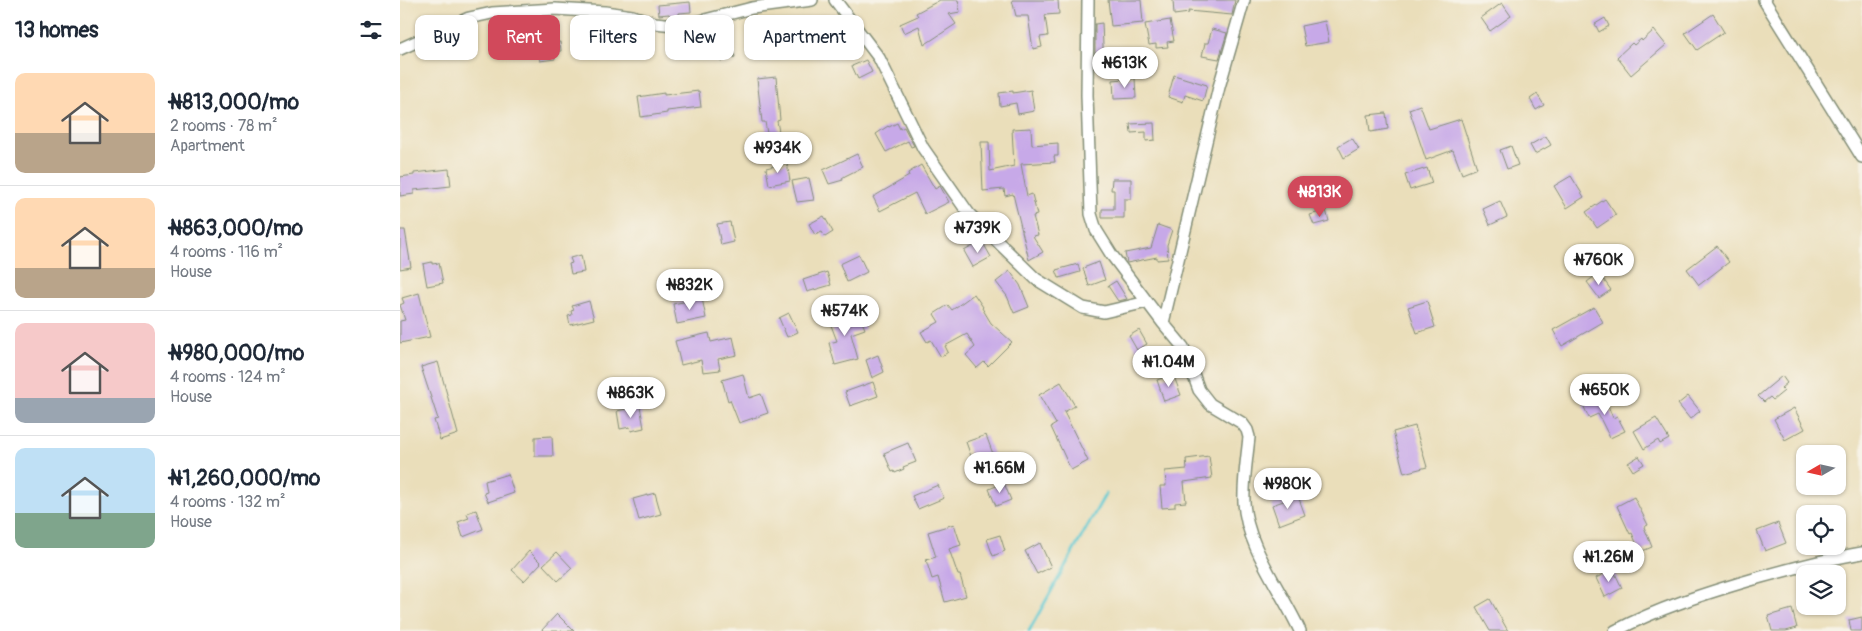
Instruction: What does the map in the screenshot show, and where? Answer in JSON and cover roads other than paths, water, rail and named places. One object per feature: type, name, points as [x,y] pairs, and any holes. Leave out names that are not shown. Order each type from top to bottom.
[{"type":"street","points":[[400,49],[469,18],[492,13],[555,9],[605,12],[632,16],[655,23],[674,25],[752,8],[812,0]]},
{"type":"street","points":[[835,0],[879,58],[923,148],[969,214],[1036,279],[1083,308],[1104,312],[1147,302]]},
{"type":"street","points":[[1088,0],[1087,95],[1091,214],[1096,230],[1103,244],[1183,347],[1199,390],[1204,397],[1210,404],[1242,423],[1247,430],[1249,437],[1244,502],[1247,523],[1252,541],[1300,631]]},
{"type":"street","points":[[1163,323],[1219,87],[1244,0]]},
{"type":"street","points":[[1764,0],[1862,157]]},
{"type":"street","points":[[1615,631],[1646,615],[1710,592],[1835,558],[1862,553]]},
{"type":"waterway","points":[[1029,631],[1106,493]]}]
